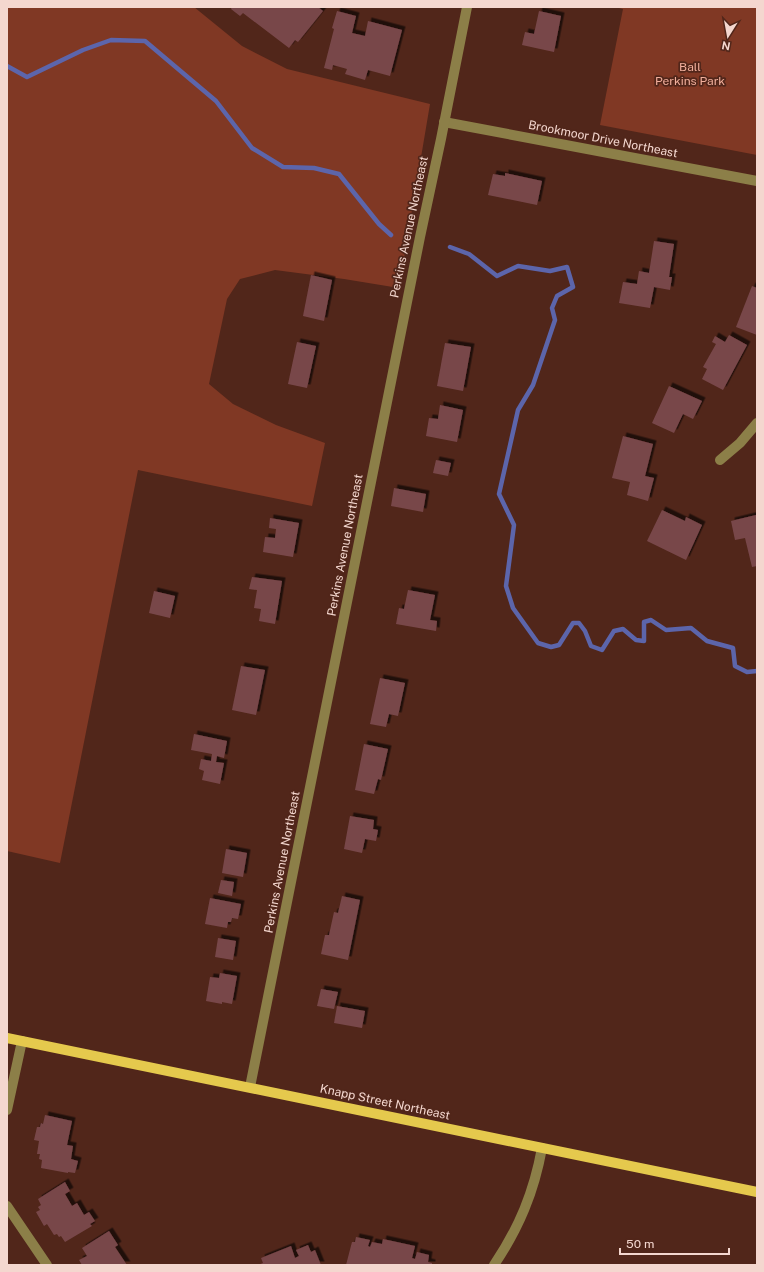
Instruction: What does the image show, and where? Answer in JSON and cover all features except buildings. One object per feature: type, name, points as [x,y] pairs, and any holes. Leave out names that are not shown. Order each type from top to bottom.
[{"type":"main road","name":"Knapp Street Northeast","points":[[7,1038],[757,1192]]},
{"type":"street","name":"Perkins Avenue Northeast","points":[[250,1087],[418,244],[467,7]]},
{"type":"street","name":"Brookmoor Drive Northeast","points":[[444,122],[757,181]]},
{"type":"street","points":[[720,460],[740,443],[757,422]]},
{"type":"street","points":[[7,1110],[22,1041]]},
{"type":"street","points":[[494,1265],[522,1218],[538,1169],[542,1148]]},
{"type":"street","points":[[7,1206],[47,1265]]},
{"type":"green space","points":[[7,7],[194,7],[242,46],[287,69],[430,104],[399,288],[275,270],[240,279],[227,299],[209,384],[233,404],[276,425],[325,443],[312,506],[138,470],[60,863],[7,851]]},
{"type":"green space","name":"Ball Perkins Park","points":[[615,7],[757,7],[757,155],[600,125],[623,9]]},
{"type":"waterway","points":[[7,66],[27,77],[83,50],[111,40],[145,41],[216,101],[252,148],[283,167],[314,168],[339,174],[379,224],[391,235]]},
{"type":"waterway","points":[[450,247],[469,254],[497,276],[518,266],[550,271],[567,267],[573,287],[557,296],[552,308],[555,320],[533,385],[518,410],[499,494],[514,525],[506,586],[513,608],[538,643],[551,647],[559,645],[573,623],[579,623],[585,631],[591,646],[602,650],[614,631],[623,629],[636,640],[644,641],[644,622],[651,620],[666,630],[691,628],[707,641],[733,648],[735,666],[747,672],[757,671]]}]
